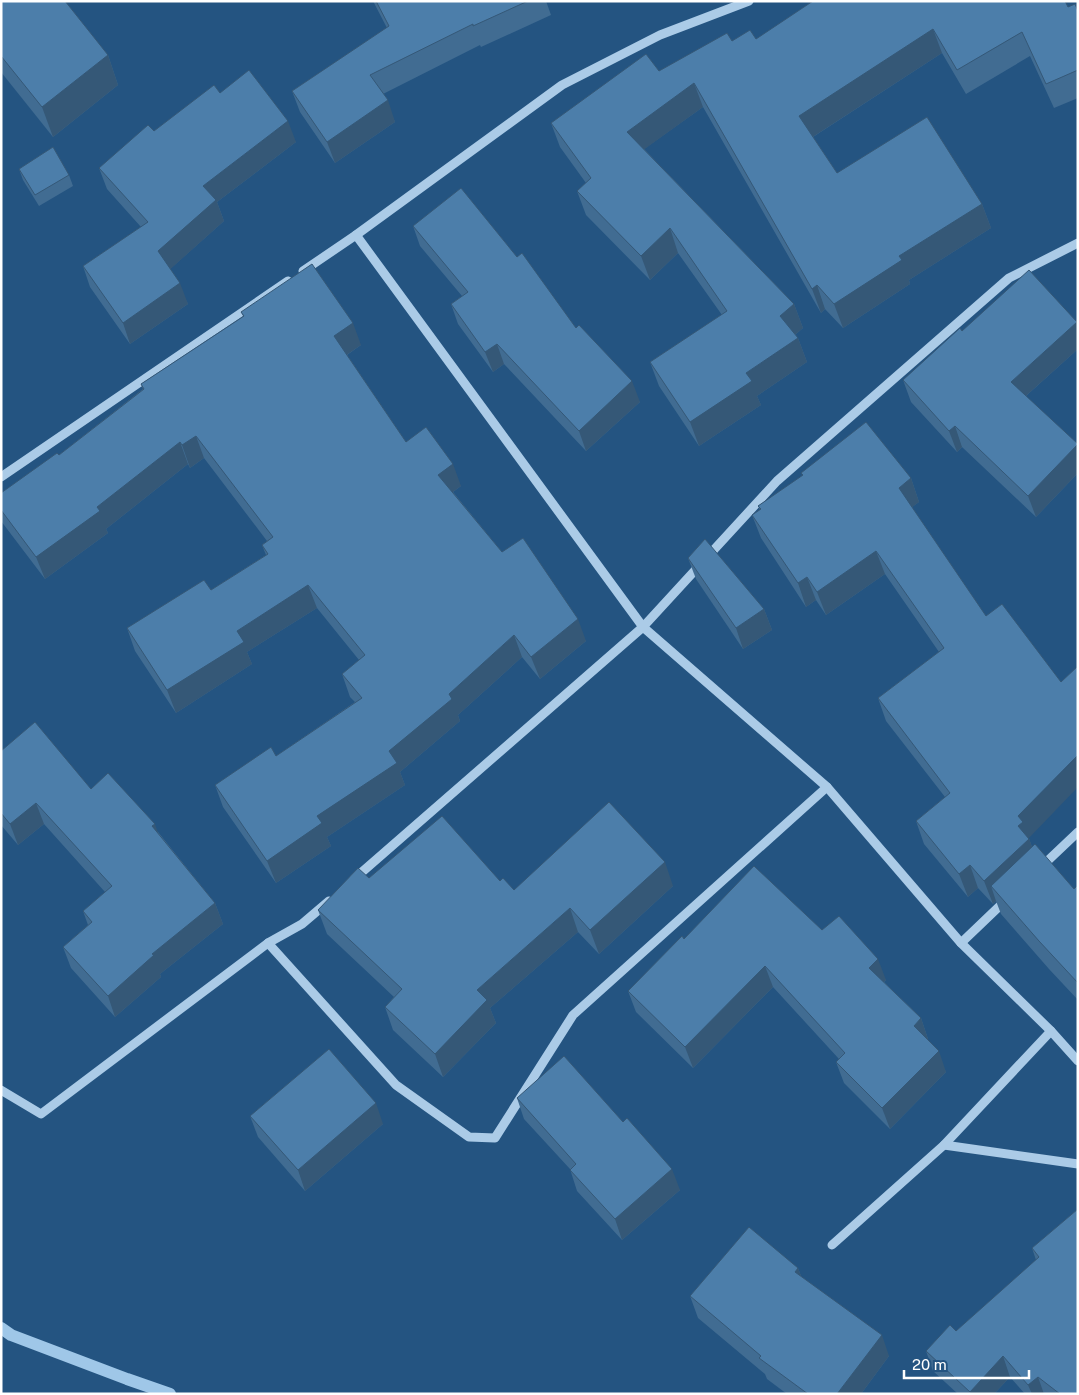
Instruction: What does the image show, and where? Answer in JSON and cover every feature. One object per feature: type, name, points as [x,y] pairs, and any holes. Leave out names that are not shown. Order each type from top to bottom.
[{"type":"street","points":[[1,477],[356,235],[562,85],[660,35],[749,1]]},
{"type":"street","points":[[356,235],[644,627],[827,787],[961,943],[1051,1031],[1078,1061]]},
{"type":"street","points":[[347,885],[644,627],[777,481],[1009,278],[1078,243]]},
{"type":"street","points":[[268,943],[396,1085],[469,1137],[495,1138],[574,1016],[827,787]]},
{"type":"street","points":[[1036,871],[1078,832]]},
{"type":"street","points":[[961,943],[1016,891]]},
{"type":"street","points":[[1,1090],[41,1114],[268,943],[302,924],[339,892]]},
{"type":"street","points":[[832,1246],[944,1145],[1051,1031]]},
{"type":"street","points":[[944,1145],[1078,1164]]},
{"type":"building","points":[[1,1],[65,1],[108,55],[42,107],[1,56]]},
{"type":"building","points":[[376,1],[528,1],[473,26],[473,24],[370,75],[388,100],[327,142],[292,91],[389,26]]},
{"type":"building","points":[[813,1],[1065,1],[1068,7],[1075,4],[1078,11],[1078,70],[1046,84],[1022,32],[957,70],[933,29],[799,116],[837,173],[927,117],[982,204],[899,256],[902,260],[834,304],[817,285],[812,289],[694,83],[627,132],[794,304],[780,316],[798,338],[746,373],[752,381],[690,422],[650,362],[727,311],[670,228],[641,256],[577,191],[591,178],[551,123],[646,54],[659,71],[727,33],[732,41],[750,30],[756,39]]},
{"type":"building","points":[[249,70],[288,121],[203,186],[216,200],[158,251],[180,283],[123,323],[83,266],[148,222],[99,168],[148,125],[154,131],[214,85],[220,93]]},
{"type":"building","points":[[53,147],[69,175],[35,195],[19,169]]},
{"type":"building","points":[[461,188],[517,257],[522,253],[576,328],[579,325],[632,381],[579,431],[497,344],[485,352],[451,304],[468,292],[413,226]]},
{"type":"building","points":[[312,264],[353,323],[334,336],[406,442],[426,427],[453,464],[438,475],[502,552],[523,538],[578,619],[531,657],[514,635],[449,694],[452,699],[389,751],[397,763],[317,816],[322,823],[267,861],[215,785],[271,747],[276,756],[362,698],[342,674],[365,655],[308,585],[237,631],[244,642],[167,690],[127,628],[204,580],[211,590],[268,554],[262,545],[273,537],[196,436],[182,445],[180,442],[97,507],[100,511],[36,557],[1,510],[1,493],[57,453],[59,455],[144,389],[141,384],[244,316],[241,312]]},
{"type":"building","points":[[1029,270],[1077,322],[1011,382],[1078,444],[1028,496],[955,426],[949,431],[903,380],[960,328],[962,331]]},
{"type":"building","points":[[866,422],[911,478],[899,488],[986,616],[1002,604],[1061,682],[1078,666],[1078,755],[1018,816],[1023,822],[1018,826],[1029,839],[984,881],[970,865],[959,874],[916,821],[950,793],[878,698],[944,648],[876,551],[817,592],[807,577],[798,583],[752,515],[761,509],[758,506],[803,475],[801,473]]},
{"type":"building","points":[[705,539],[764,609],[736,628],[688,558]]},
{"type":"building","points":[[35,722],[91,789],[108,773],[155,824],[152,826],[215,903],[152,954],[154,955],[108,996],[63,947],[92,922],[83,911],[112,886],[36,803],[10,824],[1,813],[1,751]]},
{"type":"building","points":[[609,802],[665,862],[590,930],[570,908],[477,990],[487,1000],[435,1054],[385,1007],[402,989],[318,910],[358,868],[369,878],[442,816],[500,881],[503,878],[514,890]]},
{"type":"building","points":[[1035,844],[1074,889],[1078,885],[1078,983],[991,886]]},
{"type":"building","points":[[754,866],[822,930],[839,916],[878,959],[869,968],[921,1018],[914,1026],[939,1051],[882,1108],[836,1062],[845,1053],[765,966],[685,1047],[628,991],[682,936],[684,939]]},
{"type":"building","points":[[329,1049],[376,1103],[298,1170],[250,1116]]},
{"type":"building","points":[[564,1056],[623,1122],[627,1118],[672,1169],[615,1219],[570,1170],[576,1164],[517,1098]]},
{"type":"building","points":[[1078,1209],[1078,1394],[1060,1394],[1038,1377],[1028,1385],[1003,1356],[970,1392],[926,1351],[950,1325],[956,1331],[1039,1257],[1032,1248]]},
{"type":"building","points":[[749,1227],[798,1268],[795,1272],[882,1335],[837,1394],[808,1394],[759,1358],[761,1356],[690,1296]]},
{"type":"waterway","points":[[1,1328],[11,1335],[170,1394]]}]
